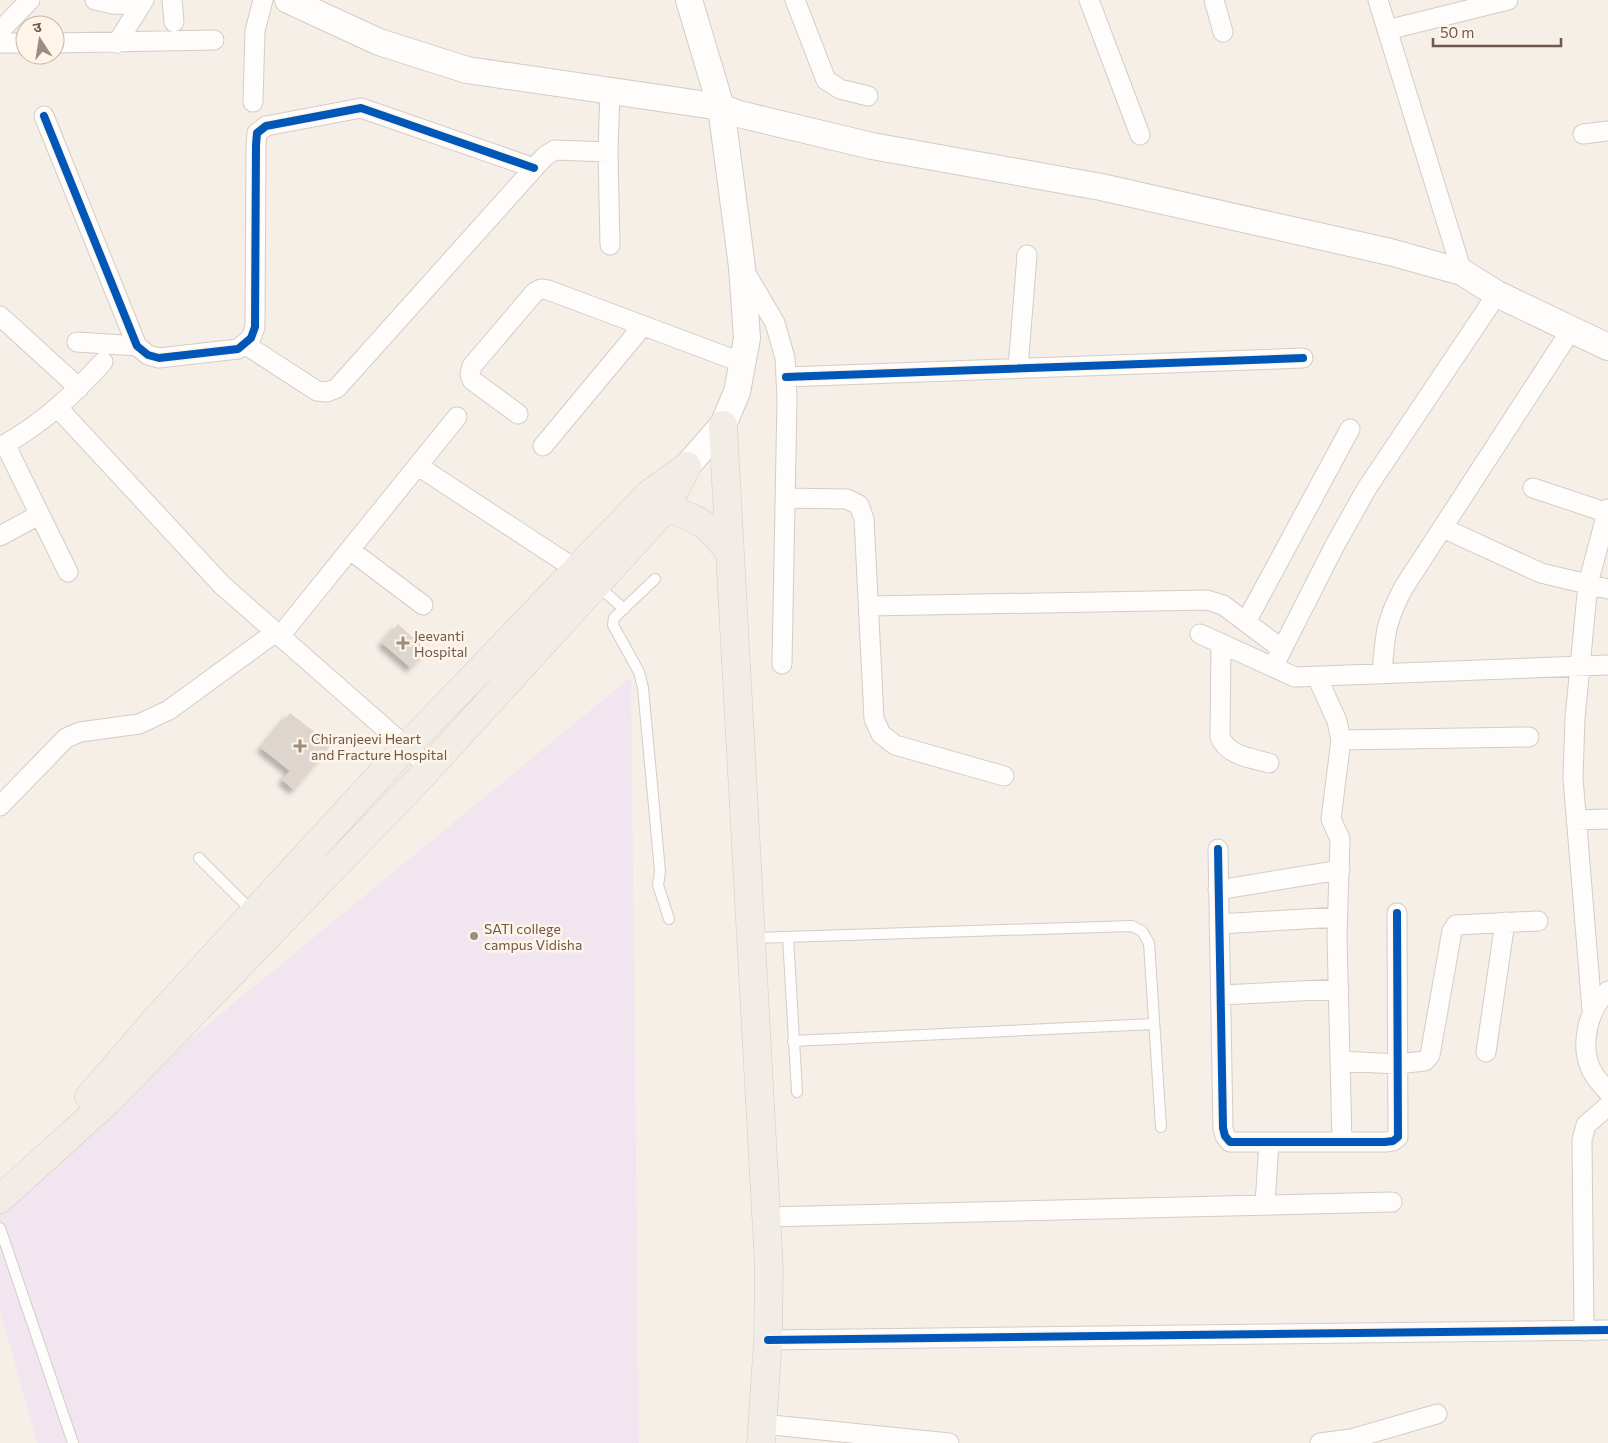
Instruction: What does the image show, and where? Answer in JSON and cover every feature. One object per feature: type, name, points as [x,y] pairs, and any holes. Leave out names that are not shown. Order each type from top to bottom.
[{"type":"main road","points":[[0,1199],[108,1101],[429,767],[586,576],[649,494],[687,466],[723,425],[737,392],[747,338],[742,267],[721,107],[688,0]]},
{"type":"main road","points":[[301,2],[379,42],[467,70],[721,107],[739,114],[872,146],[1110,189],[1390,252],[1462,272],[1498,294],[1608,347]]},
{"type":"main road","points":[[723,425],[769,1268],[768,1340],[761,1433]]},
{"type":"main road","points":[[47,1155],[95,1090],[406,747],[586,576],[666,508],[687,466]]},
{"type":"main road","points":[[666,508],[704,523],[715,532],[729,552]]},
{"type":"street","points":[[0,31],[30,0]]},
{"type":"street","points":[[95,0],[113,4],[142,3]]},
{"type":"street","points":[[172,0],[174,22]]},
{"type":"street","points":[[253,102],[255,31],[263,0]]},
{"type":"street","points":[[794,0],[826,80],[840,89],[868,96]]},
{"type":"street","points":[[1089,0],[1140,134]]},
{"type":"street","points":[[1214,0],[1223,32]]},
{"type":"street","points":[[1378,0],[1462,272]]},
{"type":"street","points":[[1387,30],[1508,0]]},
{"type":"street","points":[[117,43],[142,3]]},
{"type":"street","points":[[65,43],[214,40]]},
{"type":"street","points":[[0,43],[15,43]]},
{"type":"street","points":[[610,90],[608,152],[610,245]]},
{"type":"street","points":[[44,116],[137,346],[148,355],[159,358],[238,349],[246,345],[255,327],[256,145],[257,133],[266,126],[361,108],[534,168]]},
{"type":"street","points":[[1583,134],[1608,131]]},
{"type":"street","points":[[246,345],[317,391],[327,392],[337,388],[545,156],[555,150],[608,152]]},
{"type":"street","points":[[1018,368],[1027,256]]},
{"type":"street","points":[[742,267],[775,323],[785,358],[782,664]]},
{"type":"street","points":[[518,414],[472,380],[470,374],[472,366],[535,292],[540,289],[548,290],[642,327],[743,363]]},
{"type":"street","points":[[1273,667],[1367,488],[1498,294]]},
{"type":"street","points":[[0,316],[79,388]]},
{"type":"street","points":[[543,446],[642,327]]},
{"type":"street","points":[[1382,674],[1385,629],[1391,611],[1404,587],[1571,330]]},
{"type":"street","points":[[77,342],[137,346]]},
{"type":"street","points":[[786,377],[1303,358]]},
{"type":"street","points":[[68,572],[40,514],[2,446],[58,408],[103,362]]},
{"type":"street","points":[[58,408],[222,585],[429,767]]},
{"type":"street","points":[[0,806],[66,738],[80,732],[139,724],[153,719],[169,710],[278,634],[350,550],[457,417]]},
{"type":"street","points":[[1246,622],[1350,429]]},
{"type":"street","points":[[418,466],[586,576]]},
{"type":"street","points":[[1533,488],[1608,511],[1588,584],[1574,728],[1573,778],[1592,1010],[1587,1040],[1587,1056],[1595,1078],[1608,1092]]},
{"type":"street","points":[[785,498],[847,499],[859,505],[864,519],[874,719],[881,734],[895,745],[1004,776]]},
{"type":"street","points":[[0,536],[40,514]]},
{"type":"street","points":[[1443,528],[1541,573],[1608,589]]},
{"type":"street","points":[[350,550],[424,606]]},
{"type":"street","points":[[868,606],[1207,600],[1223,605],[1282,649]]},
{"type":"street","points":[[1200,634],[1295,677],[1608,665]]},
{"type":"street","points":[[1221,643],[1220,737],[1224,748],[1234,753],[1269,763]]},
{"type":"street","points":[[1317,677],[1337,721],[1341,740],[1331,819],[1340,839],[1338,917],[1342,1142]]},
{"type":"street","points":[[1341,740],[1529,737]]},
{"type":"street","points":[[1576,820],[1608,819]]},
{"type":"street","points":[[1218,849],[1225,1136],[1230,1142],[1384,1142],[1393,1141],[1398,1137],[1397,912]]},
{"type":"street","points":[[1218,890],[1340,870]]},
{"type":"street","points":[[1219,924],[1338,917]]},
{"type":"street","points":[[1340,1061],[1397,1064],[1420,1063],[1430,1055],[1452,930],[1456,925],[1538,921]]},
{"type":"street","points":[[1486,1052],[1505,922]]},
{"type":"street","points":[[1221,995],[1339,989]]},
{"type":"street","points":[[1592,1010],[1608,991]]},
{"type":"street","points":[[768,1340],[1599,1327],[1582,1140],[1586,1125],[1608,1106]]},
{"type":"street","points":[[1265,1204],[1269,1143]]},
{"type":"street","points":[[766,1217],[1392,1202]]},
{"type":"street","points":[[1320,1443],[1352,1439],[1437,1414]]},
{"type":"street","points":[[761,1433],[949,1443]]},
{"type":"lane","points":[[586,576],[624,609]]},
{"type":"lane","points":[[655,579],[614,618],[613,625],[639,672],[643,688],[660,871],[658,885],[670,919]]},
{"type":"lane","points":[[199,858],[254,913]]},
{"type":"lane","points":[[751,938],[1132,926],[1142,931],[1149,943],[1160,1127]]},
{"type":"lane","points":[[788,937],[797,1092]]},
{"type":"lane","points":[[793,1041],[1154,1024]]},
{"type":"lane","points":[[0,1228],[72,1443]]},
{"type":"shaded area","name":"SATI college campus Vidisha","points":[[631,677],[639,1443],[37,1443],[0,1310],[0,1195]]},
{"type":"building","points":[[398,624],[427,650],[411,668],[382,643]]},
{"type":"building","points":[[290,713],[331,745],[294,790],[282,780],[290,771],[261,748]]},
{"type":"cycle path","points":[[44,116],[137,346],[148,355],[159,358],[238,349],[251,338],[255,327],[256,145],[257,133],[266,126],[361,108],[534,168]]},
{"type":"cycle path","points":[[786,377],[1303,358]]},
{"type":"cycle path","points":[[1218,849],[1223,1128],[1225,1136],[1230,1142],[1385,1142],[1393,1141],[1398,1137],[1397,913]]},
{"type":"cycle path","points":[[768,1340],[1608,1330]]},
{"type":"place","name":"Jeevanti Hospital","points":[[403,643]]},
{"type":"place","name":"Chiranjeevi Heart and Fracture Hospital","points":[[300,746]]},
{"type":"place","name":"SATI college campus Vidisha","points":[[474,936]]}]
